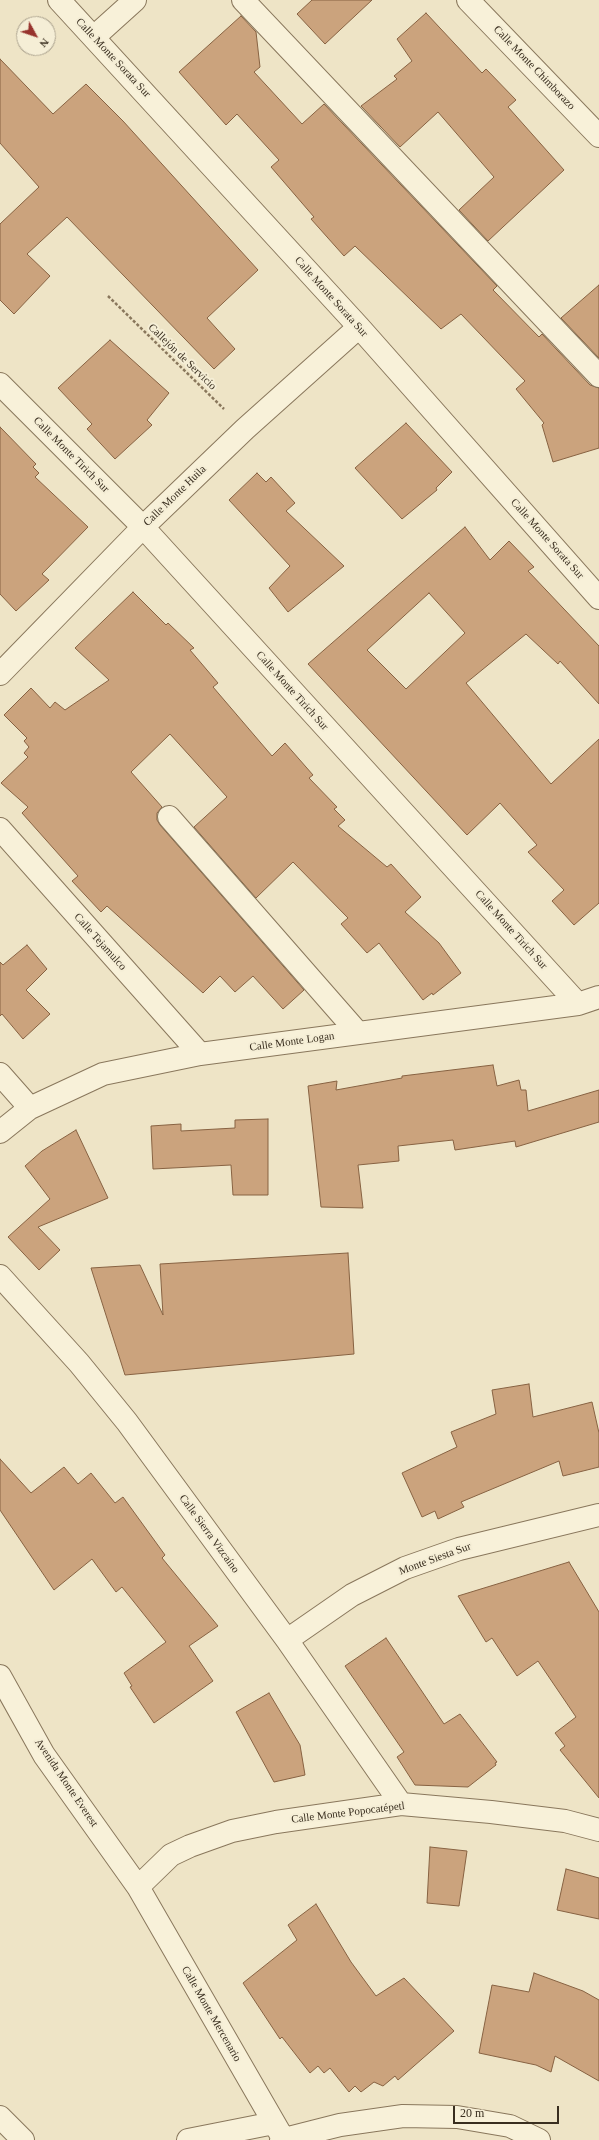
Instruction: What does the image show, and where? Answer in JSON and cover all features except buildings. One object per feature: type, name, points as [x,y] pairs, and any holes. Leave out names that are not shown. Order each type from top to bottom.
[{"type":"street","name":"Calle Monte Sorata Sur","points":[[59,0],[359,326],[599,598]]},
{"type":"street","points":[[94,37],[135,0]]},
{"type":"street","points":[[244,0],[599,376]]},
{"type":"street","name":"Calle Monte Chimborazo","points":[[468,0],[599,136]]},
{"type":"street","name":"Calle Monte Huila","points":[[0,674],[142,527],[245,429],[359,326]]},
{"type":"street","name":"Calle Monte Tirich Sur","points":[[0,384],[142,527],[578,1004]]},
{"type":"street","points":[[169,817],[358,1033]]},
{"type":"street","name":"Calle Tejamulco","points":[[0,829],[200,1054]]},
{"type":"street","name":"Calle Monte Logan","points":[[0,1132],[30,1108],[103,1074],[200,1054],[578,1004],[599,997]]},
{"type":"street","points":[[0,1074],[30,1108]]},
{"type":"street","name":"Calle Sierra Vizcaíno","points":[[0,1276],[79,1363],[127,1422],[287,1640],[401,1804]]},
{"type":"street","name":"Monte Siesta Sur","points":[[287,1640],[352,1596],[405,1568],[459,1549],[597,1519]]},
{"type":"street","name":"Avenida Monte Everest","points":[[0,1676],[44,1755],[138,1887]]},
{"type":"street","name":"Calle Monte Popocatépetl","points":[[138,1887],[171,1855],[190,1846],[232,1831],[276,1822],[401,1804],[490,1812],[565,1821],[599,1830]]},
{"type":"street","name":"Calle Monte Mercenario","points":[[138,1887],[281,2135]]},
{"type":"street","points":[[188,2140],[281,2135],[403,2116],[457,2116],[510,2126],[540,2140]]},
{"type":"street","points":[[0,2117],[23,2140]]},
{"type":"path","name":"Callejón de Servicio","points":[[108,296],[245,429]]}]
